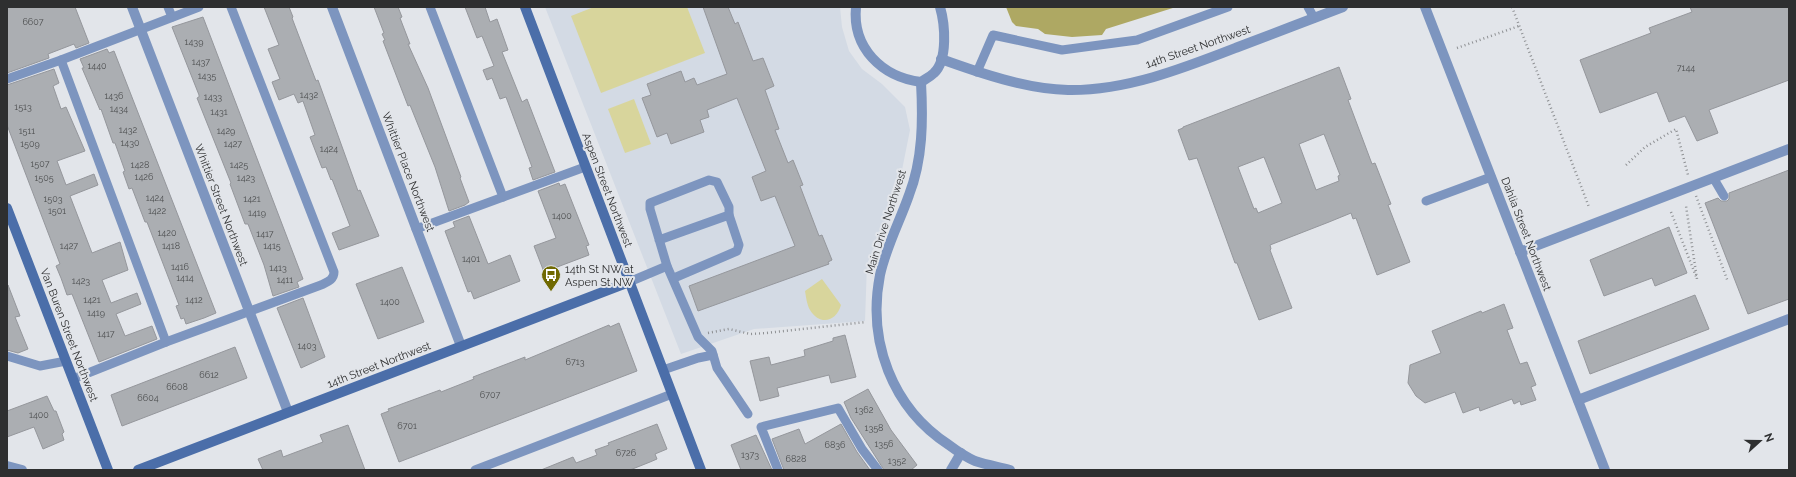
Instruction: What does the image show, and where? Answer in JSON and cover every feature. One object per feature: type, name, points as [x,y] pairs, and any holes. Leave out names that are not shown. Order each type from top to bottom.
[{"type":"street","name":"Whittier Street Northwest","points":[[132,7],[288,412]]},
{"type":"street","name":"Whittier Place Northwest","points":[[332,7],[461,346]]},
{"type":"street","name":"Aspen Street Northwest","points":[[525,7],[701,470]]},
{"type":"street","points":[[856,7],[857,28],[860,41],[870,57],[878,65],[892,74],[906,80],[921,82],[935,73],[941,59],[945,32],[940,7]]},
{"type":"street","name":"14th Street Northwest","points":[[941,59],[977,72],[1010,81],[1054,89],[1067,90],[1111,86],[1185,67],[1343,7]]},
{"type":"street","name":"Dahlia Street Northwest","points":[[1425,7],[1605,470]]},
{"type":"street","name":"Main Drive Northwest","points":[[921,82],[923,114],[921,145],[910,194],[881,268],[876,300],[877,333],[886,365],[904,403],[932,434],[974,460],[1010,470]]},
{"type":"street","points":[[1520,252],[1789,149]]},
{"type":"street","name":"Van Buren Street Northwest","points":[[7,208],[108,470]]},
{"type":"street","name":"14th Street Northwest","points":[[138,470],[629,282]]},
{"type":"street","points":[[1578,400],[1789,319]]},
{"type":"street","points":[[951,470],[961,453]]},
{"type":"street","points":[[7,466],[22,470]]},
{"type":"lane","points":[[168,7],[172,17]]},
{"type":"lane","points":[[7,79],[199,7]]},
{"type":"lane","points":[[73,379],[166,342],[321,286],[334,276],[334,272],[231,7]]},
{"type":"lane","points":[[430,7],[503,197]]},
{"type":"lane","points":[[977,72],[993,35],[1062,50],[1137,40],[1228,7]]},
{"type":"lane","points":[[1308,7],[1314,18]]},
{"type":"lane","points":[[61,60],[166,342]]},
{"type":"lane","points":[[416,229],[585,167]]},
{"type":"lane","points":[[1426,201],[1491,177]]},
{"type":"lane","points":[[1714,179],[1724,196]]},
{"type":"lane","points":[[674,278],[737,251],[739,245],[729,215],[729,207],[717,182],[709,180],[650,203],[650,209],[667,266],[674,278],[698,337],[713,355],[718,368],[748,414]]},
{"type":"lane","points":[[659,240],[729,215]]},
{"type":"lane","points":[[629,282],[667,266]]},
{"type":"lane","points":[[663,370],[698,358],[713,355]]},
{"type":"lane","points":[[7,356],[40,366],[66,361]]},
{"type":"lane","points":[[475,470],[672,394]]},
{"type":"lane","points":[[778,470],[761,427],[838,408],[862,449],[878,470]]},
{"type":"path","points":[[1512,7],[1589,207]]},
{"type":"path","points":[[1457,48],[1519,26]]},
{"type":"path","points":[[1626,165],[1645,147],[1676,129],[1688,175]]},
{"type":"path","points":[[1695,193],[1728,282]]},
{"type":"path","points":[[1671,212],[1696,279],[1686,206]]},
{"type":"path","points":[[706,333],[729,329],[750,334],[766,334],[867,322]]},
{"type":"shaded area","points":[[545,7],[840,7],[842,27],[849,51],[862,69],[882,84],[905,107],[910,130],[897,195],[867,264],[865,321],[754,329],[681,354]]},
{"type":"shaded area","points":[[594,7],[687,7],[705,53],[601,93],[571,16]]},
{"type":"shaded area","points":[[1006,7],[1176,7],[1106,29],[1102,35],[1072,37],[1045,34],[1038,29],[1016,26],[1012,22]]},
{"type":"shaded area","points":[[634,99],[651,144],[625,153],[608,109]]},
{"type":"shaded area","points":[[822,279],[841,305],[839,311],[832,318],[827,320],[818,318],[810,310],[805,291]]},
{"type":"building","points":[[7,7],[75,7],[89,43],[76,48],[74,44],[48,54],[49,58],[7,73]]},
{"type":"building","points":[[264,7],[289,7],[316,81],[318,80],[358,191],[360,190],[379,236],[339,250],[332,233],[350,226],[332,179],[331,180],[326,167],[322,168],[310,137],[315,135],[303,101],[298,103],[294,94],[279,100],[272,82],[280,79],[268,49],[279,45]]},
{"type":"building","points":[[374,7],[398,7],[402,17],[400,18],[410,44],[408,44],[428,88],[461,177],[460,178],[469,202],[465,205],[449,211],[435,167],[410,105],[408,106],[383,41],[385,40],[382,34],[384,33]]},
{"type":"building","points":[[465,7],[485,7],[490,22],[497,19],[508,50],[502,52],[522,102],[527,99],[555,172],[533,180],[529,168],[532,167],[506,97],[500,99],[492,78],[487,80],[483,70],[494,66],[482,36],[477,38]]},
{"type":"building","points":[[703,7],[728,7],[735,24],[738,22],[753,61],[763,58],[774,86],[765,90],[779,129],[775,130],[788,163],[793,160],[803,185],[800,186],[819,236],[822,235],[832,260],[828,262],[829,264],[698,311],[689,286],[795,246],[775,196],[761,201],[752,177],[766,171],[737,98],[707,110],[709,117],[700,120],[704,132],[671,144],[667,133],[657,137],[642,98],[651,95],[647,84],[681,71],[685,82],[694,78],[697,85],[727,74]]},
{"type":"building","points":[[1690,7],[1789,7],[1789,80],[1709,110],[1718,133],[1697,141],[1685,116],[1669,122],[1657,92],[1600,113],[1580,60],[1651,33],[1649,28],[1692,12]]},
{"type":"building","points":[[203,17],[303,279],[297,282],[299,287],[273,296],[264,265],[248,224],[245,224],[230,184],[231,183],[197,98],[199,95],[172,27]]},
{"type":"building","points":[[107,49],[109,53],[114,51],[216,313],[186,324],[184,318],[181,319],[176,306],[179,305],[147,222],[145,222],[132,188],[129,189],[123,172],[125,171],[115,143],[113,143],[101,109],[100,110],[82,68],[84,68],[80,59]]},
{"type":"building","points":[[1339,67],[1351,99],[1348,100],[1372,164],[1375,163],[1391,204],[1388,205],[1410,262],[1377,275],[1356,218],[1353,219],[1351,213],[1270,245],[1270,250],[1292,308],[1259,320],[1237,263],[1235,263],[1197,158],[1189,160],[1178,130]],"holes":[[[1324,134],[1340,175],[1338,176],[1339,181],[1316,190],[1299,144]],[[1264,157],[1282,203],[1258,213],[1256,208],[1254,209],[1238,167]]]},
{"type":"building","points":[[54,69],[59,83],[53,86],[61,109],[66,107],[85,151],[57,161],[66,185],[94,174],[98,185],[70,196],[92,253],[120,242],[128,270],[102,280],[111,303],[137,293],[141,304],[116,314],[125,336],[152,326],[157,339],[99,362],[72,294],[67,295],[56,266],[60,264],[7,125],[7,85]]},
{"type":"building","points":[[1789,170],[1789,299],[1748,314],[1705,203],[1718,198],[1721,201],[1727,201],[1729,199],[1729,193]]},
{"type":"building","points":[[559,183],[560,186],[565,184],[589,245],[586,246],[589,255],[544,272],[534,246],[556,238],[538,191]]},
{"type":"building","points":[[469,216],[488,264],[510,255],[520,281],[474,299],[471,291],[468,292],[445,231],[455,227],[453,222]]},
{"type":"building","points":[[1669,227],[1687,273],[1655,286],[1652,278],[1604,296],[1590,260]]},
{"type":"building","points":[[402,267],[424,322],[378,339],[356,284]]},
{"type":"building","points":[[8,285],[20,316],[15,317],[28,349],[18,353],[7,350]]},
{"type":"building","points":[[1695,295],[1709,329],[1590,374],[1578,341]]},
{"type":"building","points":[[303,298],[325,357],[301,368],[277,308]]},
{"type":"building","points":[[1504,304],[1513,328],[1507,330],[1520,364],[1527,362],[1536,385],[1531,387],[1536,400],[1521,405],[1520,401],[1514,404],[1512,399],[1480,411],[1479,407],[1463,413],[1455,392],[1425,403],[1416,396],[1408,383],[1410,365],[1441,353],[1432,331],[1481,311],[1482,313]]},
{"type":"building","points":[[619,323],[637,371],[399,462],[381,414],[389,411],[388,409],[440,390],[441,392],[474,379],[473,377],[525,357],[525,360],[609,325],[610,327]]},
{"type":"building","points":[[845,335],[856,377],[831,383],[829,375],[777,388],[779,396],[760,401],[750,361],[769,357],[771,365],[805,356],[804,350],[833,341],[833,338]]},
{"type":"building","points":[[235,347],[247,378],[122,426],[111,395]]},
{"type":"building","points":[[868,389],[891,430],[917,465],[911,470],[884,470],[851,418],[844,402]]},
{"type":"building","points":[[47,396],[54,411],[56,411],[64,432],[62,434],[64,440],[43,449],[34,427],[7,437],[7,411]]},
{"type":"building","points":[[657,424],[667,449],[655,454],[657,459],[630,470],[541,470],[573,457],[576,463],[597,455],[595,450],[609,445],[608,443]]},
{"type":"building","points":[[841,424],[857,452],[870,470],[784,470],[772,439],[799,429],[805,444]]},
{"type":"building","points":[[348,425],[365,470],[263,470],[258,459],[281,450],[283,457],[323,442],[320,435]]},
{"type":"building","points":[[756,435],[772,470],[741,470],[731,445]]},
{"type":"place","name":"14th St NW at Aspen St NW","points":[[551,292]]}]
